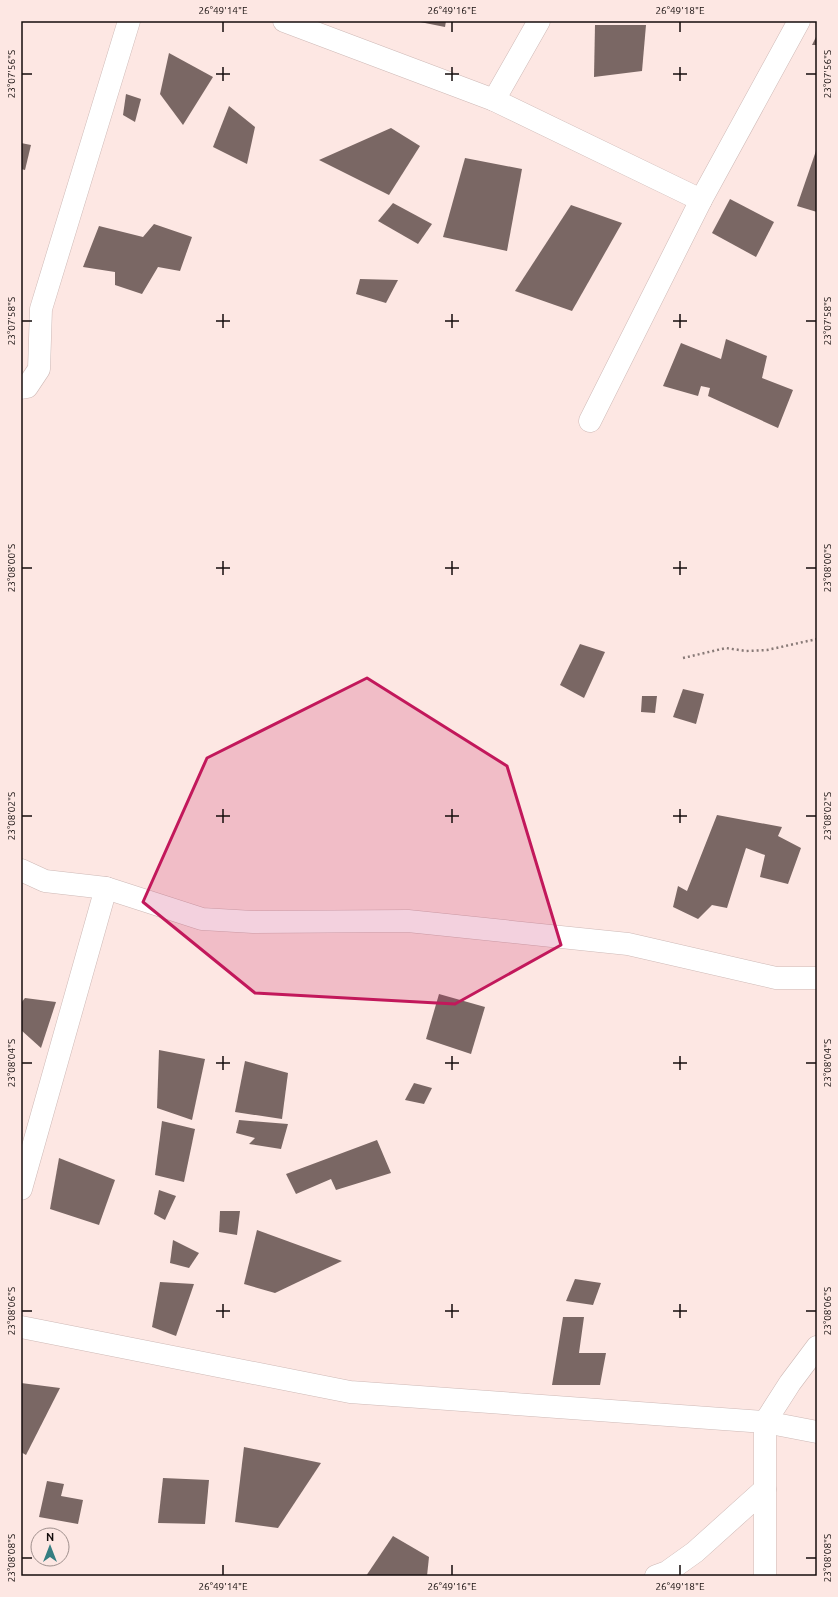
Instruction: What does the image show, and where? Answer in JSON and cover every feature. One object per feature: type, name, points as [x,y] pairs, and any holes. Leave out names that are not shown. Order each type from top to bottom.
[{"type":"street","points":[[21,388],[27,387],[38,369],[41,309],[129,21]]},
{"type":"street","points":[[284,21],[494,100],[701,200]]},
{"type":"street","points":[[494,100],[539,21]]},
{"type":"street","points":[[590,421],[701,200],[799,21]]},
{"type":"street","points":[[21,870],[45,881],[106,888],[202,919],[253,922],[408,921],[628,944],[776,978],[817,978]]},
{"type":"street","points":[[21,1189],[106,888]]},
{"type":"street","points":[[21,1327],[350,1392],[765,1422],[817,1432]]},
{"type":"street","points":[[765,1576],[765,1422],[790,1383],[817,1348]]},
{"type":"street","points":[[656,1576],[667,1572],[695,1552],[765,1489]]},
{"type":"path","points":[[683,658],[726,648],[746,651],[767,650],[817,639]]},
{"type":"highlighted area","points":[[367,678],[507,766],[561,945],[455,1004],[255,993],[143,902],[207,758]]},
{"type":"building","points":[[420,21],[446,21],[445,27]]},
{"type":"building","points":[[595,25],[646,25],[642,71],[594,77]]},
{"type":"building","points":[[817,35],[817,45],[812,45]]},
{"type":"building","points":[[169,53],[213,77],[183,125],[160,94]]},
{"type":"building","points":[[126,94],[141,99],[135,122],[123,115]]},
{"type":"building","points":[[229,106],[255,127],[247,164],[213,147]]},
{"type":"building","points":[[391,128],[420,146],[389,195],[319,160]]},
{"type":"building","points":[[21,143],[31,145],[25,170],[21,169]]},
{"type":"building","points":[[817,148],[817,212],[797,206]]},
{"type":"building","points":[[465,158],[522,169],[507,251],[443,237]]},
{"type":"building","points":[[730,199],[774,222],[756,257],[712,233]]},
{"type":"building","points":[[393,203],[432,224],[418,244],[378,221]]},
{"type":"building","points":[[571,205],[622,223],[572,311],[515,291]]},
{"type":"building","points":[[154,224],[192,237],[180,271],[158,267],[142,294],[115,285],[115,272],[83,267],[99,226],[143,237]]},
{"type":"building","points":[[360,279],[398,280],[386,303],[356,294]]},
{"type":"building","points":[[726,339],[767,356],[762,378],[793,390],[778,428],[708,396],[710,388],[701,386],[698,396],[663,386],[681,343],[721,359]]},
{"type":"building","points":[[580,644],[605,652],[584,698],[560,685]]},
{"type":"building","points":[[683,689],[704,694],[696,724],[673,717]]},
{"type":"building","points":[[642,696],[657,696],[655,713],[641,712]]},
{"type":"building","points":[[717,815],[782,827],[778,836],[801,848],[788,884],[760,877],[765,855],[746,848],[727,908],[712,905],[698,919],[673,907],[678,886],[687,891]]},
{"type":"building","points":[[439,994],[485,1007],[471,1054],[426,1039]]},
{"type":"building","points":[[25,998],[56,1002],[41,1048],[21,1030],[21,1003]]},
{"type":"building","points":[[159,1050],[205,1059],[192,1120],[157,1108]]},
{"type":"building","points":[[245,1061],[288,1073],[282,1119],[235,1112]]},
{"type":"building","points":[[414,1083],[432,1088],[424,1104],[405,1100]]},
{"type":"building","points":[[239,1120],[288,1124],[281,1149],[249,1144],[255,1138],[236,1133]]},
{"type":"building","points":[[162,1121],[195,1129],[184,1182],[155,1175]]},
{"type":"building","points":[[377,1140],[391,1173],[336,1190],[331,1179],[296,1194],[286,1174]]},
{"type":"building","points":[[59,1158],[115,1180],[99,1225],[50,1209]]},
{"type":"building","points":[[159,1190],[176,1196],[165,1220],[154,1214]]},
{"type":"building","points":[[220,1211],[240,1211],[237,1235],[219,1232]]},
{"type":"building","points":[[257,1230],[342,1261],[275,1293],[244,1284]]},
{"type":"building","points":[[173,1240],[199,1253],[189,1268],[170,1263]]},
{"type":"building","points":[[575,1279],[601,1283],[593,1305],[566,1301]]},
{"type":"building","points":[[160,1282],[194,1284],[176,1336],[152,1327]]},
{"type":"building","points":[[563,1317],[584,1317],[579,1353],[606,1353],[600,1385],[552,1385]]},
{"type":"building","points":[[21,1383],[60,1388],[26,1455],[21,1452]]},
{"type":"building","points":[[244,1447],[321,1463],[278,1528],[235,1522]]},
{"type":"building","points":[[163,1478],[209,1480],[205,1524],[158,1523]]},
{"type":"building","points":[[47,1481],[64,1484],[61,1496],[83,1500],[78,1524],[39,1517]]},
{"type":"building","points":[[393,1536],[429,1557],[427,1576],[366,1576]]}]
